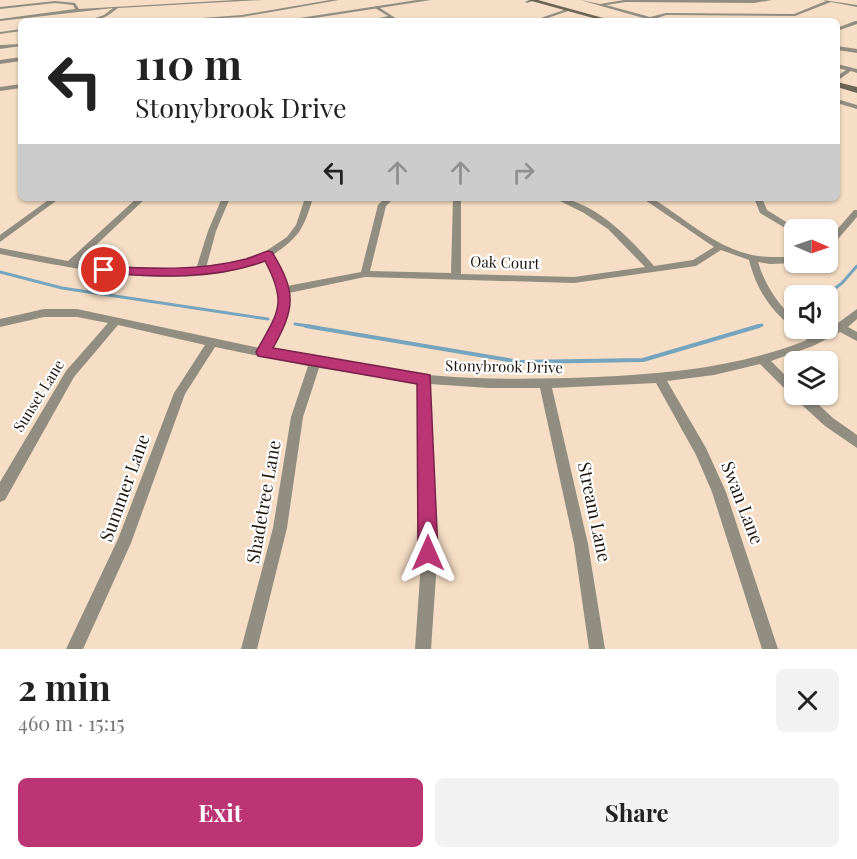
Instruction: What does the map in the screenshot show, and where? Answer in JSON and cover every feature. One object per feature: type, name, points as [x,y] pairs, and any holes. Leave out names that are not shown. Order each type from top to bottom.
[{"type":"main road","points":[[529,0],[590,18]]},
{"type":"main road","points":[[567,11],[598,18]]},
{"type":"main road","points":[[840,82],[857,88]]},
{"type":"street","points":[[0,20],[117,7],[260,0]]},
{"type":"street","points":[[198,18],[292,9],[337,0]]},
{"type":"street","points":[[292,9],[302,18],[428,0]]},
{"type":"street","points":[[582,0],[645,18]]},
{"type":"street","points":[[598,5],[624,1],[754,2],[770,0]]},
{"type":"street","points":[[825,0],[857,6]]},
{"type":"street","points":[[254,1],[264,12]]},
{"type":"street","points":[[652,18],[666,14],[795,15],[831,1]]},
{"type":"street","points":[[0,8],[65,3],[77,6],[78,10]]},
{"type":"street","points":[[99,18],[106,16],[117,7]]},
{"type":"street","points":[[377,7],[393,17]]},
{"type":"street","points":[[546,18],[567,11]]},
{"type":"street","points":[[387,18],[393,17]]},
{"type":"street","points":[[840,29],[857,22]]},
{"type":"street","points":[[0,33],[18,30]]},
{"type":"street","points":[[0,47],[18,45]]},
{"type":"street","points":[[840,48],[857,51]]},
{"type":"street","points":[[0,62],[18,59]]},
{"type":"street","points":[[840,67],[857,71]]},
{"type":"street","points":[[840,78],[850,69]]},
{"type":"street","points":[[0,89],[18,86]]},
{"type":"street","points":[[840,103],[857,107]]},
{"type":"street","points":[[0,239],[52,201]]},
{"type":"street","points":[[70,264],[138,201]]},
{"type":"street","points":[[200,270],[212,231],[225,201]]},
{"type":"street","points":[[0,251],[134,273],[200,270],[249,262],[268,255],[297,232],[308,201]]},
{"type":"street","points":[[365,274],[381,205],[386,201]]},
{"type":"street","points":[[456,276],[457,201]]},
{"type":"street","points":[[564,201],[597,216],[625,237],[653,270]]},
{"type":"street","points":[[650,201],[719,247],[753,259],[784,260]]},
{"type":"street","points":[[759,201],[763,211],[784,223]]},
{"type":"street","points":[[838,233],[857,212]]},
{"type":"street","name":"Oak Court","points":[[285,290],[365,274],[574,280],[696,263],[719,247]]},
{"type":"street","points":[[263,352],[283,315],[285,290],[281,276],[268,255]]},
{"type":"street","points":[[753,259],[759,283],[768,298],[784,315]]},
{"type":"street","name":"Stonybrook Drive","points":[[0,323],[25,316],[58,312],[116,321],[315,362],[424,379],[545,384],[660,379],[713,371],[762,359],[815,341],[840,327],[857,313]]},
{"type":"street","name":"Sunset Lane","points":[[0,495],[70,374],[116,321]]},
{"type":"street","points":[[840,327],[857,337]]},
{"type":"street","name":"Summer Lane","points":[[74,649],[124,543],[180,393],[213,341]]},
{"type":"street","points":[[762,359],[784,381]]},
{"type":"street","name":"Shadetree Lane","points":[[249,649],[280,528],[299,408],[315,362]]},
{"type":"street","points":[[423,649],[428,576],[424,379]]},
{"type":"street","name":"Swan Lane","points":[[660,379],[702,452],[719,492],[770,649]]},
{"type":"street","name":"Stream Lane","points":[[545,384],[581,544],[597,649]]},
{"type":"street","points":[[810,405],[857,442]]},
{"type":"waterway","points":[[838,286],[857,266]]},
{"type":"waterway","points":[[0,272],[62,288],[268,319]]},
{"type":"waterway","points":[[295,324],[315,327]]},
{"type":"waterway","points":[[754,327],[762,325]]},
{"type":"waterway","points":[[306,326],[520,362],[643,360],[759,326]]},
{"type":"route","points":[[104,270],[151,273],[219,269],[268,255],[284,284],[286,304],[279,324],[263,352],[388,375],[424,379],[428,553]]}]
